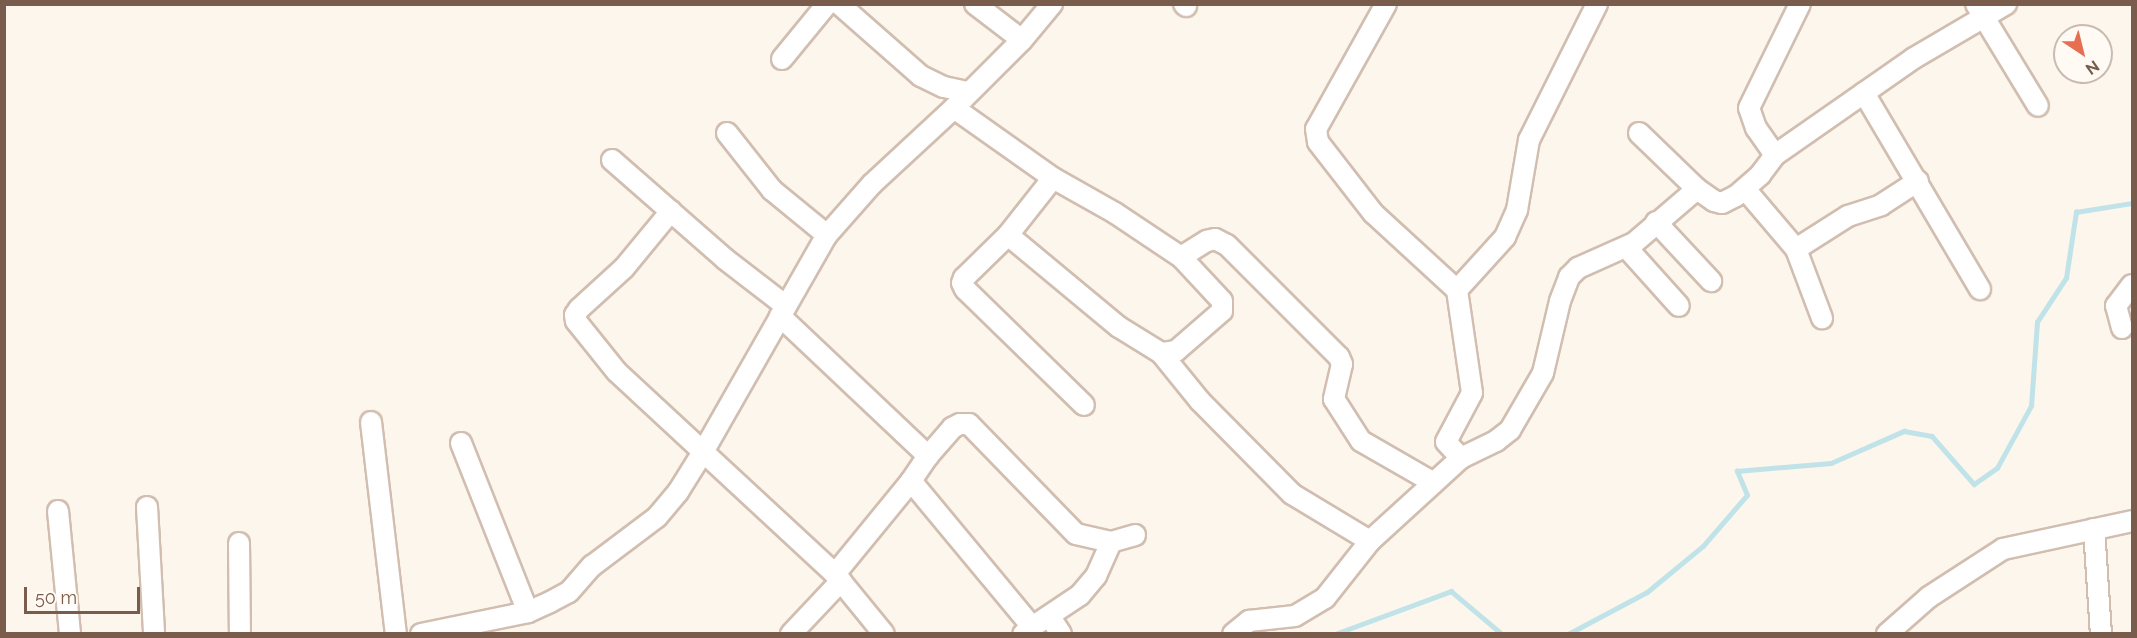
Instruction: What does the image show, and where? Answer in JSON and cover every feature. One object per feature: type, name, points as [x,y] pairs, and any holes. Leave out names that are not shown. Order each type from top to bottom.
[{"type":"street","points":[[782,58],[827,4]]},
{"type":"street","points":[[839,4],[921,76],[944,87],[968,92]]},
{"type":"street","points":[[975,4],[1022,40]]},
{"type":"street","points":[[424,633],[528,612],[569,592],[600,559],[657,518],[678,492],[703,452],[827,234],[872,184],[954,108],[1022,40],[1052,4]]},
{"type":"street","points":[[1386,4],[1316,129],[1318,142],[1372,213],[1458,290],[1472,393],[1446,442],[1461,458]]},
{"type":"street","points":[[1458,290],[1505,237],[1516,210],[1529,140],[1597,4]]},
{"type":"street","points":[[1775,155],[1756,128],[1749,108],[1800,4]]},
{"type":"street","points":[[1639,134],[1697,189],[1714,201],[1722,203],[1744,189],[1775,155],[1980,12],[2006,4]]},
{"type":"street","points":[[1980,12],[2038,106]]},
{"type":"street","points":[[1864,93],[1980,289]]},
{"type":"street","points":[[954,108],[1053,178],[1115,213],[1181,257],[1222,301],[1222,311],[1176,351],[1161,353]]},
{"type":"street","points":[[727,133],[764,182],[827,234]]},
{"type":"street","points":[[612,160],[783,311],[928,456]]},
{"type":"street","points":[[1053,178],[1008,236],[964,278],[965,289],[1084,405]]},
{"type":"street","points":[[1796,249],[1848,216],[1881,205],[1918,181]]},
{"type":"street","points":[[1233,633],[1249,621],[1295,616],[1309,610],[1334,589],[1370,541],[1461,458],[1496,441],[1510,430],[1544,373],[1560,301],[1569,277],[1578,268],[1592,260],[1634,243],[1697,189]]},
{"type":"street","points":[[1744,189],[1796,249],[1822,318]]},
{"type":"street","points":[[671,211],[624,268],[575,315],[576,321],[617,372],[838,578],[884,633]]},
{"type":"street","points":[[1656,222],[1711,281]]},
{"type":"street","points":[[1008,236],[1119,327],[1161,353],[1200,401],[1292,494],[1370,541]]},
{"type":"street","points":[[1181,257],[1207,241],[1215,239],[1227,244],[1339,357],[1342,364],[1334,399],[1361,441],[1434,483]]},
{"type":"street","points":[[1626,247],[1679,306]]},
{"type":"street","points":[[2122,328],[2116,306],[2133,285]]},
{"type":"street","points":[[371,422],[396,633]]},
{"type":"street","points":[[791,633],[838,578],[928,456],[952,428],[960,424],[969,424],[1065,526],[1085,538],[1111,542],[1135,535]]},
{"type":"street","points":[[461,443],[528,612]]},
{"type":"street","points":[[911,481],[1027,630],[1050,617],[1080,595],[1096,576],[1111,542]]},
{"type":"street","points":[[147,507],[154,633]]},
{"type":"street","points":[[58,511],[70,633]]},
{"type":"street","points":[[1887,633],[1929,597],[2003,549],[2133,521]]},
{"type":"street","points":[[2094,529],[2101,633]]},
{"type":"street","points":[[239,543],[240,633]]},
{"type":"street","points":[[1050,617],[1060,633]]},
{"type":"waterway","points":[[1568,634],[1647,592],[1703,546],[1747,495],[1737,471],[1831,463],[1904,431],[1932,436],[1974,484],[1997,468],[2031,406],[2037,322],[2066,278],[2076,212],[2132,203]]},
{"type":"waterway","points":[[1335,634],[1451,591],[1502,634]]}]
